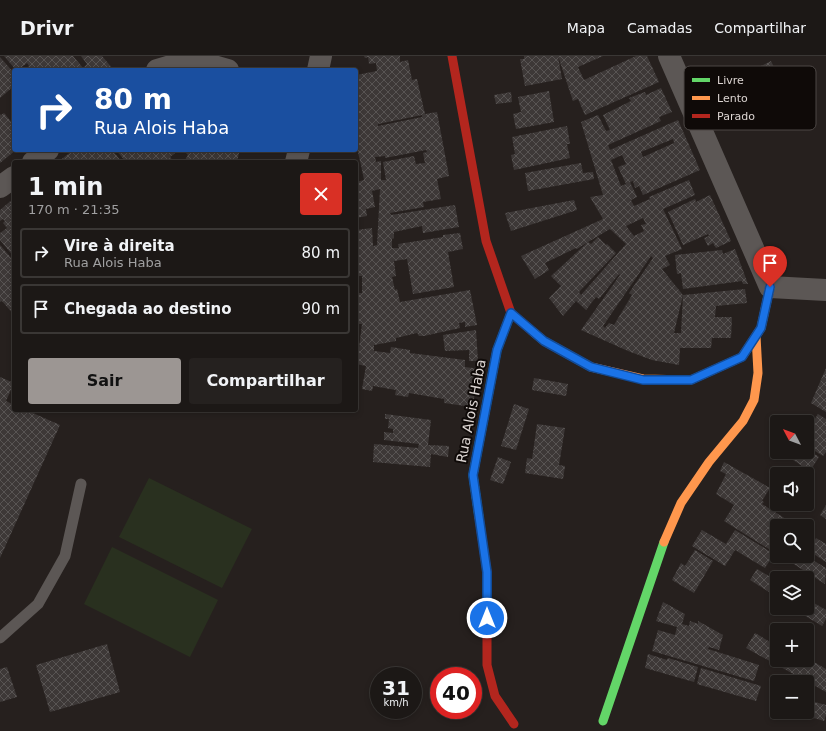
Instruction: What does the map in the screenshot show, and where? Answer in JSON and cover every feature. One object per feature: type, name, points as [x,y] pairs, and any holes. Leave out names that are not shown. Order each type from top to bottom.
[{"type":"street","points":[[318,68],[321,56]]},
{"type":"street","points":[[452,56],[486,241],[511,313],[544,341],[591,367],[643,380],[691,380],[742,357],[761,328],[770,287],[701,130]]},
{"type":"street","points":[[669,56],[684,90]]},
{"type":"street","points":[[165,68],[188,62],[210,64],[222,68]]},
{"type":"street","points":[[36,160],[46,152]]},
{"type":"street","points":[[0,188],[12,179]]},
{"type":"street","points":[[770,287],[826,290]]},
{"type":"street","name":"Rua Alois Haba","points":[[511,313],[497,350],[473,475],[487,572],[487,665],[495,696],[514,724]]},
{"type":"street","points":[[603,721],[664,543],[681,503],[709,462],[743,421],[754,400],[758,373],[756,336]]},
{"type":"lane","points":[[0,638],[38,604],[65,556],[81,484]]},
{"type":"green space","points":[[149,478],[252,529],[222,588],[119,537]]},
{"type":"green space","points":[[112,547],[218,600],[190,657],[84,604]]},
{"type":"building","points":[[4,56],[73,56],[83,68],[26,68],[29,66],[27,63],[21,68],[14,68]]},
{"type":"building","points":[[81,56],[102,56],[112,68],[83,68],[87,64]]},
{"type":"building","points":[[364,56],[400,56],[400,62],[408,60],[412,80],[417,79],[425,114],[437,112],[449,176],[437,179],[441,199],[423,202],[424,207],[390,213],[391,215],[455,205],[459,227],[423,233],[422,226],[394,232],[392,248],[399,248],[398,244],[460,233],[463,249],[448,252],[454,287],[413,294],[407,259],[394,261],[396,276],[392,277],[395,290],[397,289],[400,302],[470,290],[477,325],[465,327],[465,322],[459,323],[460,328],[424,336],[419,336],[417,333],[396,338],[396,341],[374,345],[374,351],[390,353],[391,347],[410,350],[410,353],[465,360],[465,367],[480,369],[472,407],[444,403],[444,399],[409,393],[408,397],[395,395],[396,390],[373,386],[372,391],[362,389],[366,366],[358,364],[358,348],[362,324],[359,324],[358,293],[362,293],[362,276],[358,276],[358,230],[372,228],[373,246],[377,245],[380,189],[372,191],[375,207],[366,209],[367,216],[358,218],[358,182],[364,180],[358,152],[358,75],[377,71],[376,63],[369,64],[368,57],[365,58]],"holes":[[[422,115],[422,117],[378,126],[378,124]],[[426,150],[427,152],[423,153],[425,163],[416,164],[414,156],[383,162],[386,180],[381,180],[381,161],[376,162],[375,157],[385,156],[385,158]]]},
{"type":"building","points":[[524,56],[558,56],[562,79],[525,86],[520,59],[524,59]]},
{"type":"building","points":[[558,56],[603,56],[578,67],[584,80],[636,56],[647,56],[659,82],[585,115],[578,99],[573,101]]},
{"type":"building","points":[[0,57],[12,71],[12,88],[0,98]]},
{"type":"building","points":[[771,61],[773,66],[761,66]]},
{"type":"building","points":[[661,88],[672,112],[659,117],[661,121],[608,145],[610,150],[678,120],[700,170],[643,195],[639,186],[635,188],[633,181],[630,182],[637,197],[631,200],[634,206],[650,199],[649,197],[689,180],[695,195],[663,209],[682,249],[665,256],[670,265],[662,269],[683,295],[745,289],[747,303],[716,306],[715,317],[732,317],[731,338],[712,338],[711,348],[680,348],[679,365],[652,360],[581,330],[620,275],[619,274],[599,299],[596,297],[586,310],[576,301],[563,316],[549,298],[561,286],[551,276],[588,242],[577,249],[576,248],[545,263],[549,270],[535,279],[521,256],[603,219],[590,197],[603,195],[581,122],[598,115],[606,131],[610,130],[603,115],[631,101],[629,98],[645,92],[646,95]],"holes":[[[673,139],[674,143],[643,157],[641,152]],[[622,155],[626,164],[618,167],[626,184],[621,186],[611,160]],[[643,218],[646,224],[641,225],[644,231],[634,236],[626,226]],[[610,229],[626,244],[581,295],[579,292],[616,253],[598,237],[591,244],[588,242]],[[651,256],[653,258],[629,293],[632,295],[614,325],[609,323],[605,328],[603,326]],[[683,295],[681,333],[674,333]]]},
{"type":"building","points":[[549,91],[554,122],[516,129],[513,114],[521,112],[518,97]]},
{"type":"building","points":[[511,92],[512,102],[496,104],[494,95]]},
{"type":"building","points":[[4,113],[12,123],[12,152],[14,152],[0,163],[0,114],[1,115]]},
{"type":"building","points":[[567,126],[570,144],[567,144],[570,158],[514,170],[511,155],[515,154],[512,137]]},
{"type":"building","points":[[70,152],[114,152],[120,160],[60,160]]},
{"type":"building","points":[[118,152],[176,152],[170,157],[172,160],[124,160]]},
{"type":"building","points":[[185,152],[239,153],[237,160],[185,160],[188,155]]},
{"type":"building","points":[[581,163],[583,173],[593,172],[594,179],[528,191],[525,173]]},
{"type":"building","points":[[710,195],[731,241],[716,248],[713,243],[708,246],[704,238],[709,236],[708,234],[683,245],[668,212],[695,199],[696,202]]},
{"type":"building","points":[[12,200],[12,255],[0,240],[0,233],[7,228],[3,223],[5,221],[3,219],[0,221],[0,210]]},
{"type":"building","points":[[574,200],[577,210],[511,231],[505,213]]},
{"type":"building","points":[[0,245],[12,259],[12,313],[2,301],[0,302]]},
{"type":"building","points":[[735,249],[748,284],[743,284],[742,281],[683,289],[681,273],[677,274],[675,255],[722,250],[723,254]]},
{"type":"building","points":[[476,330],[478,361],[469,361],[469,350],[445,351],[443,335]]},
{"type":"building","points":[[826,368],[826,412],[811,403]]},
{"type":"building","points":[[0,377],[12,382],[12,388],[6,401],[12,404],[12,412],[31,412],[60,425],[0,558]]},
{"type":"building","points":[[534,378],[568,384],[566,396],[532,390]]},
{"type":"building","points":[[514,404],[529,409],[516,450],[501,446]]},
{"type":"building","points":[[385,414],[431,420],[428,445],[449,446],[448,457],[431,454],[430,467],[373,462],[374,444],[418,448],[419,444],[384,440],[384,432],[393,433],[393,429],[388,428],[389,419],[385,419]]},
{"type":"building","points":[[818,414],[826,419],[826,452],[823,456],[814,450],[814,420]]},
{"type":"building","points":[[537,424],[565,428],[559,465],[565,466],[563,479],[525,473],[527,458],[532,459]]},
{"type":"building","points":[[814,454],[819,457],[813,467],[804,467],[793,460],[814,459]]},
{"type":"building","points":[[498,457],[511,462],[503,484],[490,480]]},
{"type":"building","points":[[724,462],[770,488],[762,501],[764,502],[762,504],[770,509],[770,511],[773,511],[786,519],[770,519],[770,550],[724,521],[734,505],[716,494],[726,474],[720,471]]},
{"type":"building","points":[[826,505],[826,519],[820,515]]},
{"type":"building","points":[[702,530],[726,544],[735,530],[770,552],[770,560],[765,568],[735,550],[725,566],[692,546]]},
{"type":"building","points":[[816,538],[826,544],[826,562],[814,554],[814,542]]},
{"type":"building","points":[[695,550],[713,561],[694,593],[672,580],[681,563],[685,566]]},
{"type":"building","points":[[814,561],[826,568],[825,584],[814,577],[814,571],[805,571],[792,563],[814,563]]},
{"type":"building","points":[[757,569],[770,577],[770,593],[750,580]]},
{"type":"building","points":[[663,602],[685,614],[682,624],[689,626],[690,621],[698,624],[698,621],[723,635],[719,650],[709,647],[708,649],[759,665],[754,681],[652,651],[658,630],[675,635],[677,627],[656,621]]},
{"type":"building","points":[[814,603],[826,610],[826,619],[822,626],[804,615],[814,615]]},
{"type":"building","points":[[755,633],[770,642],[770,661],[746,648]]},
{"type":"building","points":[[107,644],[120,692],[50,712],[36,665]]},
{"type":"building","points":[[648,654],[698,667],[694,682],[645,668]]},
{"type":"building","points":[[814,662],[826,669],[826,692],[814,685],[814,675],[795,675],[781,667],[814,667]]},
{"type":"building","points":[[7,667],[17,697],[0,702],[0,669]]},
{"type":"building","points":[[701,668],[761,686],[756,701],[697,684]]},
{"type":"building","points":[[814,702],[826,705],[826,715],[824,721],[814,718]]},
{"type":"traffic: fast","points":[[479,517],[473,475],[497,350],[511,313]]},
{"type":"traffic: fast","points":[[603,721],[664,542]]},
{"type":"traffic: slow","points":[[532,331],[544,341],[591,367],[643,379],[691,380],[742,357],[761,328],[770,287]]},
{"type":"traffic: slow","points":[[664,542],[681,503],[709,462],[743,421],[754,400],[758,373],[756,336]]},
{"type":"traffic: jam","points":[[452,56],[486,241],[511,313],[532,331]]},
{"type":"traffic: jam","points":[[479,517],[487,572],[487,665],[495,696],[514,724]]},
{"type":"route","points":[[487,618],[487,572],[473,475],[497,350],[511,313],[544,341],[591,367],[643,380],[691,380],[742,357],[761,328],[770,287]]}]
